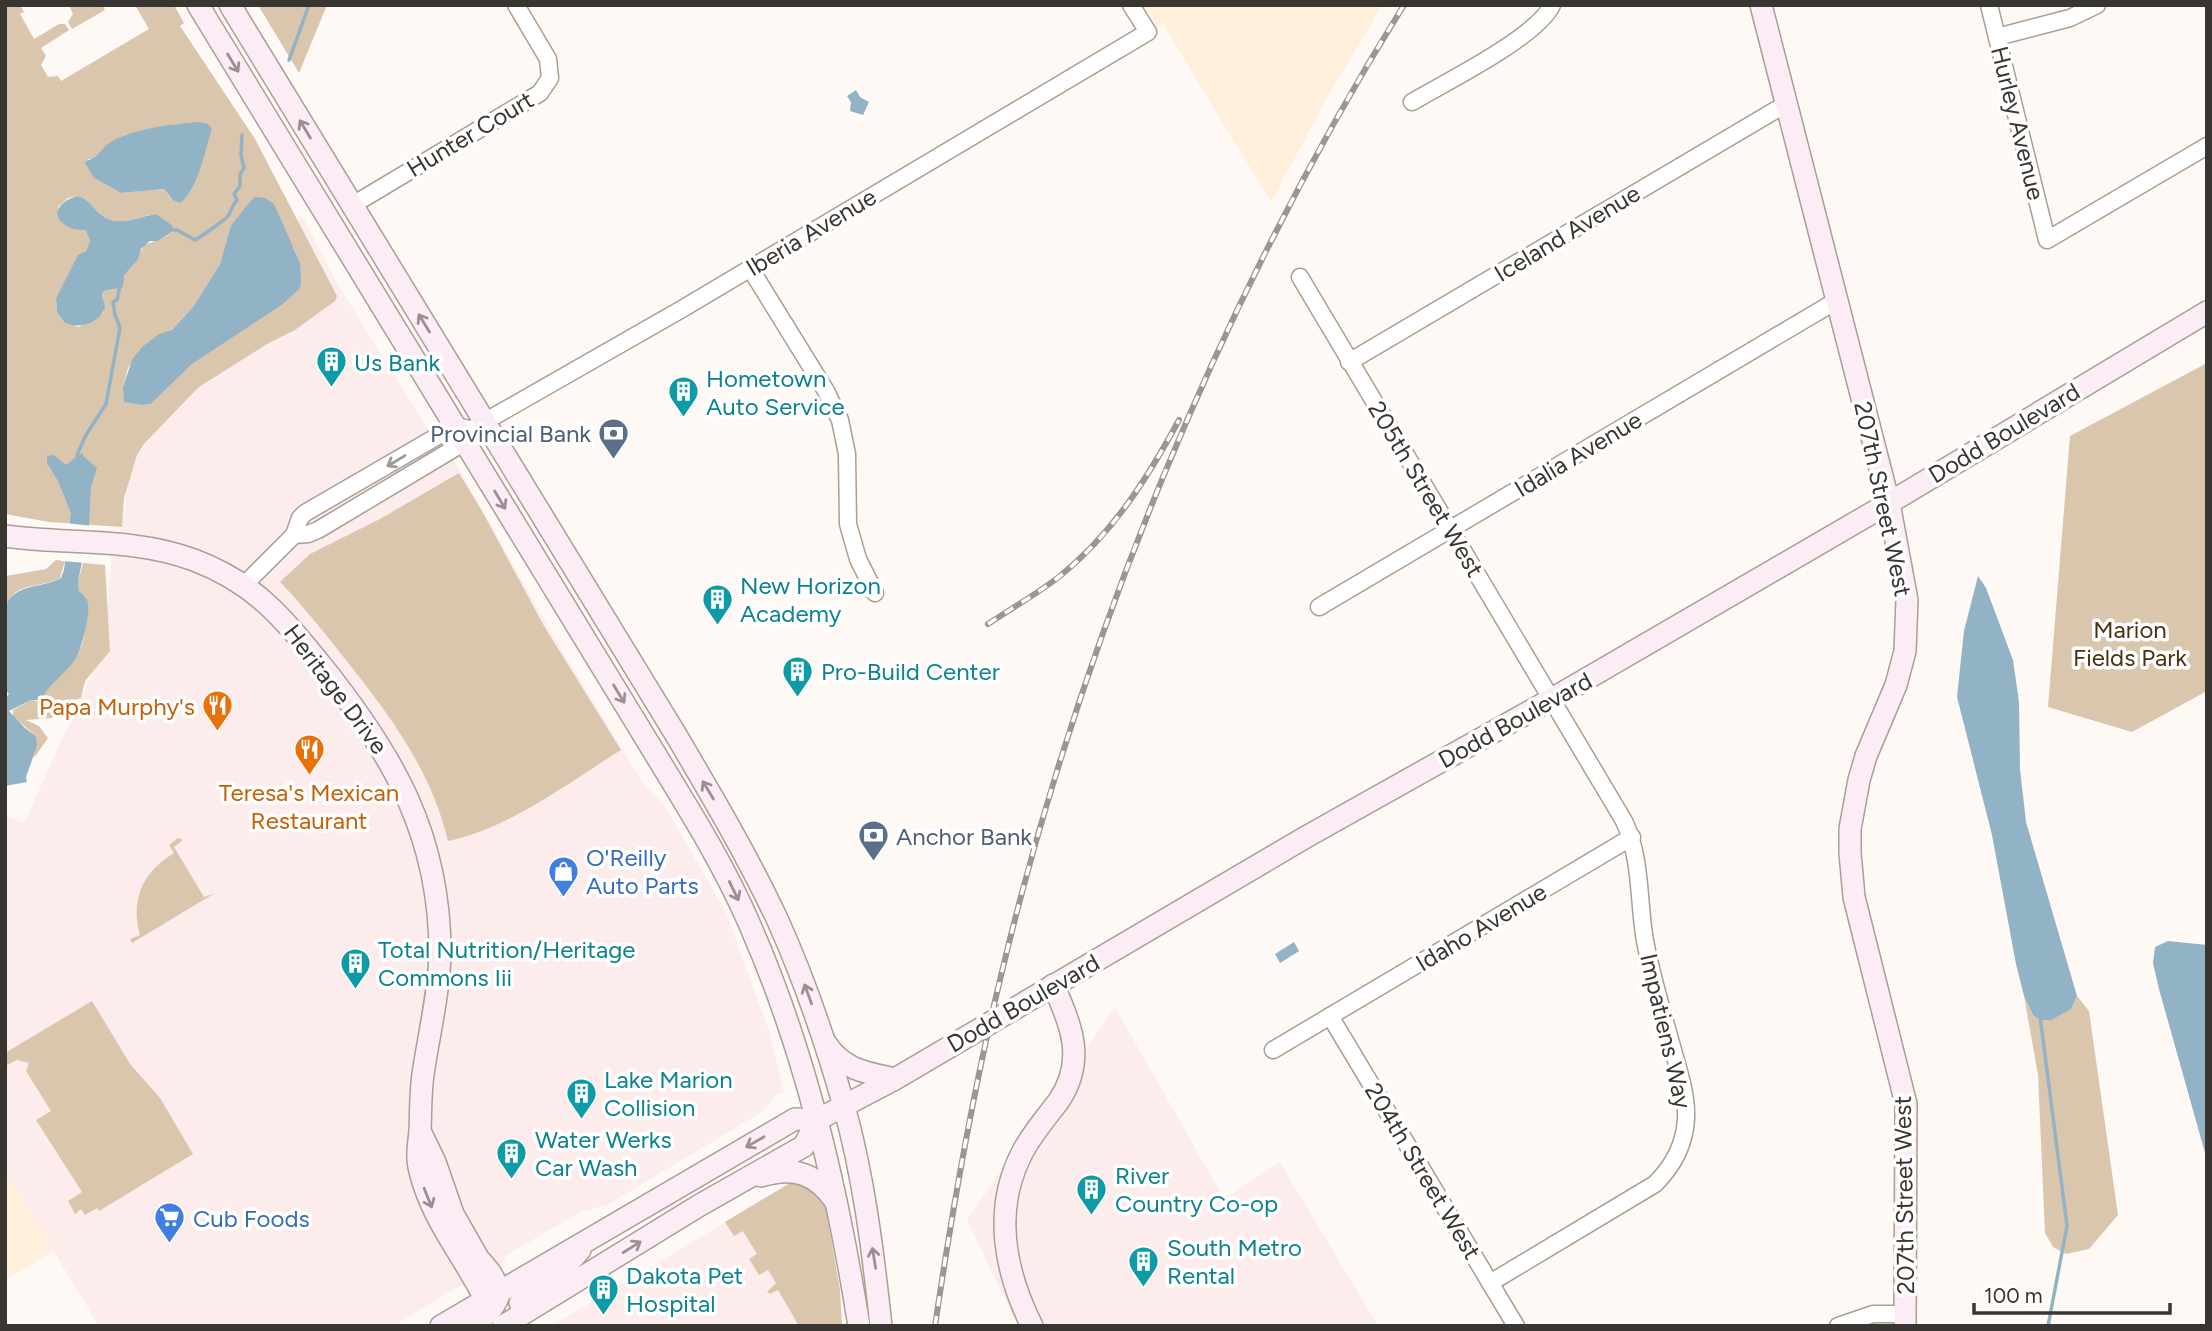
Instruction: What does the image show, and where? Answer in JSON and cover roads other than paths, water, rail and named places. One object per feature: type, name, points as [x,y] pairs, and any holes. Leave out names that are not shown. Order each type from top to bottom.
[{"type":"main road","points":[[198,5],[469,430],[730,827],[789,946],[844,1105],[876,1264],[881,1326]]},
{"type":"main road","points":[[230,5],[351,206],[469,430],[732,886],[783,1007],[802,1064],[838,1205],[859,1326]]},
{"type":"main road","name":"207th Street West","points":[[1761,5],[1889,503],[1905,582],[1907,634],[1896,685],[1858,780],[1850,829],[1854,897],[1906,1104],[1905,1320]]},
{"type":"main road","name":"Dodd Boulevard","points":[[441,1326],[795,1119],[817,1120],[895,1079],[1306,837],[1552,699],[1889,503],[2207,312]]},
{"type":"main road","name":"Heritage Drive","points":[[5,536],[155,549],[215,569],[260,596],[279,615],[361,716],[398,775],[419,826],[433,876],[440,936],[437,997],[421,1084],[420,1131],[435,1161],[453,1214],[478,1258],[490,1272],[493,1294]]},
{"type":"main road","points":[[1032,1326],[1012,1276],[1004,1222],[1012,1178],[1021,1154],[1068,1084],[1073,1066],[1074,1045],[1070,1022],[1053,985]]},
{"type":"main road","points":[[823,1039],[838,1060],[846,1065],[895,1079]]},
{"type":"main road","name":"Dodd Boulevard","points":[[517,1322],[742,1181],[804,1146],[817,1120]]},
{"type":"main road","points":[[742,1181],[777,1172],[801,1173],[823,1187],[838,1205]]},
{"type":"main road","points":[[517,1322],[521,1302],[562,1270],[593,1235]]},
{"type":"main road","points":[[472,1326],[498,1301],[493,1294]]},
{"type":"street","name":"Hunter Court","points":[[351,206],[540,93],[550,78],[548,59],[516,5]]},
{"type":"street","name":"Iberia Avenue","points":[[244,585],[294,535],[318,530],[469,430],[750,268],[1148,32],[1131,5]]},
{"type":"street","points":[[1412,102],[1527,33],[1546,18],[1552,5]]},
{"type":"street","name":"Hurley Avenue","points":[[1989,5],[2048,240],[2207,146]]},
{"type":"street","points":[[1997,37],[2070,18],[2097,5]]},
{"type":"street","name":"Iceland Avenue","points":[[1349,362],[1786,104]]},
{"type":"street","points":[[750,268],[826,391],[840,420],[847,454],[848,524],[858,559],[875,593]]},
{"type":"street","name":"205th Street West","points":[[1300,277],[1552,699]]},
{"type":"street","name":"Idalia Avenue","points":[[1320,607],[1836,301]]},
{"type":"street","name":"Impatiens Way","points":[[1490,1283],[1649,1188],[1665,1174],[1680,1149],[1686,1121],[1684,1093],[1646,943],[1636,851],[1632,838],[1552,699]]},
{"type":"street","name":"Idaho Avenue","points":[[1273,1050],[1632,838]]},
{"type":"street","name":"204th Street West","points":[[1330,1016],[1516,1326]]},
{"type":"street","points":[[1838,1326],[1873,1314],[1905,1320]]},
{"type":"water","points":[[856,90],[860,97],[869,102],[863,115],[850,111],[851,102],[847,96]]},
{"type":"water","points":[[199,122],[208,124],[212,129],[193,187],[181,203],[173,200],[164,189],[121,193],[94,178],[85,163],[109,143],[129,134]]},
{"type":"water","points":[[78,196],[110,220],[124,221],[156,214],[173,226],[169,234],[157,241],[150,241],[141,249],[138,259],[124,275],[123,287],[104,291],[102,294],[105,308],[101,315],[92,322],[75,325],[64,322],[57,312],[56,298],[78,255],[86,251],[90,241],[86,230],[75,229],[62,223],[57,213],[61,205]]},
{"type":"water","points":[[254,197],[265,198],[274,204],[300,263],[300,288],[283,304],[192,364],[151,404],[124,402],[123,387],[132,360],[142,347],[159,334],[172,330],[193,307],[220,264],[231,225]]},
{"type":"water","points":[[82,453],[97,468],[91,487],[89,525],[78,582],[79,591],[88,604],[85,631],[76,658],[41,700],[31,700],[9,711],[36,736],[37,746],[26,777],[27,782],[5,786],[5,699],[9,694],[5,690],[5,616],[8,601],[19,591],[61,578],[71,513],[58,481],[47,463],[47,456],[54,455],[66,465]]},
{"type":"water","points":[[1978,576],[1986,588],[2013,660],[2019,702],[2020,769],[2026,822],[2077,996],[2071,1009],[2051,1020],[2041,1020],[2033,1015],[2024,996],[1992,835],[1957,697],[1964,631]]},
{"type":"water","points":[[2168,941],[2207,945],[2207,1160],[2153,963],[2155,947]]},
{"type":"water","points":[[1294,942],[1299,951],[1280,963],[1275,954]]},
{"type":"waterway","points":[[289,60],[309,5]]},
{"type":"waterway","points":[[167,230],[177,230],[195,240],[228,216],[237,200],[234,194],[240,186],[240,174],[244,168],[241,155],[242,135]]},
{"type":"waterway","points":[[78,459],[77,455],[86,435],[106,404],[120,328],[113,302],[117,300],[120,285]]},
{"type":"waterway","points":[[2040,1016],[2067,1226],[2048,1326]]},
{"type":"railway","points":[[935,1326],[963,1154],[999,984],[1032,857],[1070,730],[1114,604],[1162,478],[1216,355],[1275,234],[1337,117],[1404,5]]},
{"type":"railway","points":[[988,624],[1060,576],[1096,542],[1141,484],[1179,420]]},
{"type":"place","name":"Us Bank","points":[[331,389]]},
{"type":"place","name":"Hometown Auto Service","points":[[683,419]]},
{"type":"place","name":"Provincial Bank","points":[[614,460]]},
{"type":"place","name":"New Horizon Academy","points":[[717,626]]},
{"type":"place","name":"Pro-Build Center","points":[[798,698]]},
{"type":"place","name":"Papa Murphy's","points":[[218,733]]},
{"type":"place","name":"Teresa's Mexican Restaurant","points":[[309,777]]},
{"type":"place","name":"Anchor Bank","points":[[873,863]]},
{"type":"place","name":"O'Reilly Auto Parts","points":[[563,898]]},
{"type":"place","name":"Total Nutrition/Heritage Commons Iii","points":[[355,990]]},
{"type":"place","name":"Lake Marion Collision","points":[[581,1120]]},
{"type":"place","name":"Water Werks Car Wash","points":[[512,1180]]},
{"type":"place","name":"River Country Co-op","points":[[1092,1216]]},
{"type":"place","name":"Cub Foods","points":[[170,1245]]},
{"type":"place","name":"South Metro Rental","points":[[1144,1288]]},
{"type":"place","name":"Dakota Pet Hospital","points":[[603,1316]]},
{"type":"park label","name":"Marion Fields Park","points":[[2130,643]]}]
